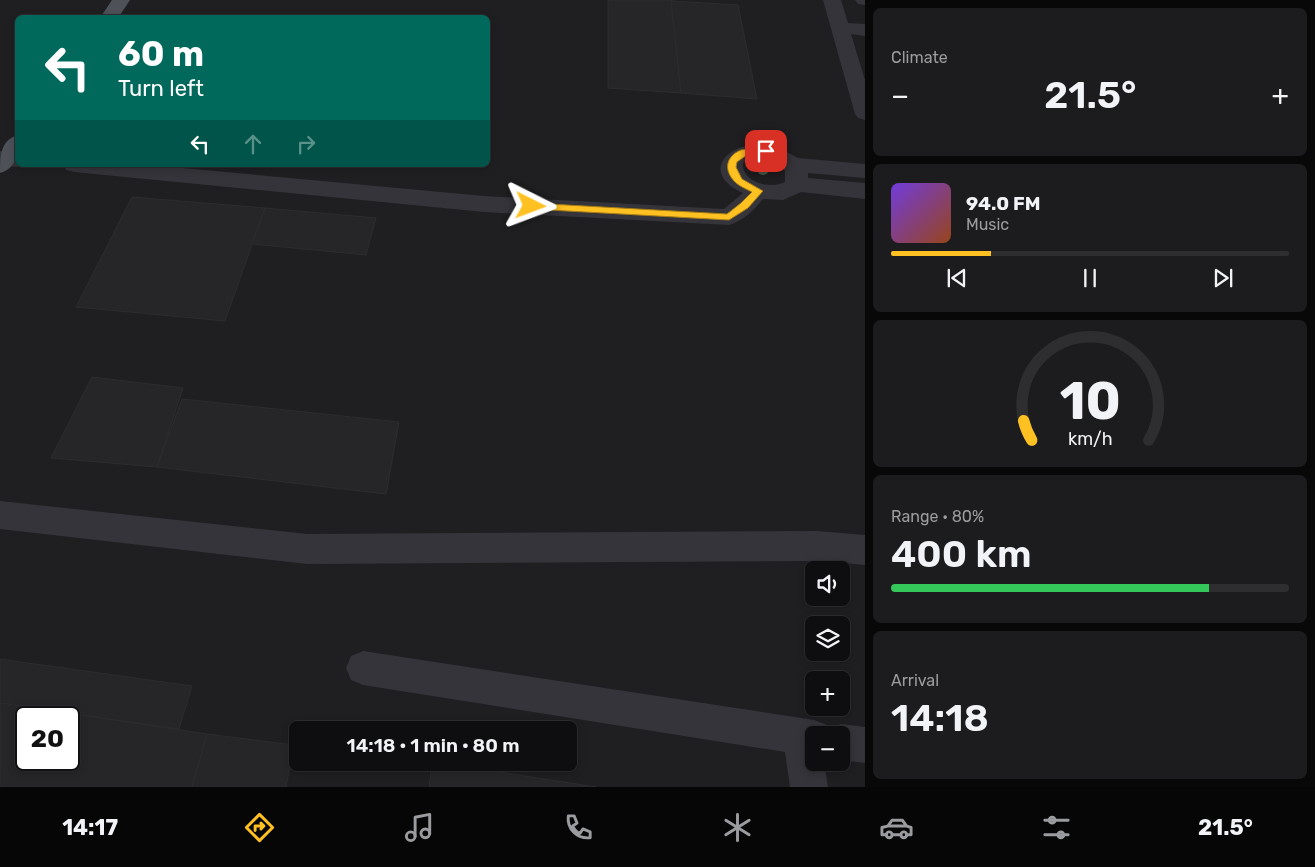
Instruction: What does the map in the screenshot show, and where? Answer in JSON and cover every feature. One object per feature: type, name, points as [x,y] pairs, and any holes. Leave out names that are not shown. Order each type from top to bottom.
[{"type":"main road","points":[[111,15],[122,0]]},
{"type":"street","points":[[832,0],[839,28],[862,92],[865,114]]},
{"type":"street","points":[[839,28],[865,30]]},
{"type":"street","points":[[795,174],[786,192],[768,193],[758,191],[739,181],[731,167],[733,161],[738,156],[755,151],[766,151],[786,158],[795,174],[865,191]]},
{"type":"street","points":[[95,167],[484,204],[729,217],[745,205],[758,191]]},
{"type":"street","points":[[795,174],[865,171]]},
{"type":"street","points":[[0,515],[307,549],[816,546],[865,550]]},
{"type":"street","points":[[363,668],[805,737]]},
{"type":"street","points":[[850,743],[865,745]]},
{"type":"street","points":[[808,771],[808,787]]},
{"type":"shaded area","points":[[0,0],[865,0],[865,787],[0,787]]},
{"type":"building","points":[[608,0],[672,0],[681,93],[608,88]]},
{"type":"building","points":[[671,1],[738,5],[757,99],[681,93]]},
{"type":"building","points":[[132,197],[265,208],[225,321],[76,307]]},
{"type":"building","points":[[265,208],[376,218],[366,255],[252,244]]},
{"type":"building","points":[[92,377],[183,388],[157,467],[51,458]]},
{"type":"building","points":[[182,399],[399,422],[386,494],[157,467]]},
{"type":"building","points":[[0,659],[192,686],[179,729],[80,715],[80,706],[21,706],[0,703]]},
{"type":"building","points":[[0,703],[20,706],[15,706],[15,771],[80,771],[80,715],[207,734],[192,787],[0,787]]},
{"type":"building","points":[[207,734],[289,744],[289,771],[286,787],[192,787]]},
{"type":"building","points":[[431,771],[492,771],[596,787],[429,787]]},
{"type":"route","points":[[531,206],[729,217],[745,205],[758,191],[739,181],[731,167],[733,161],[745,152],[766,151]]}]
